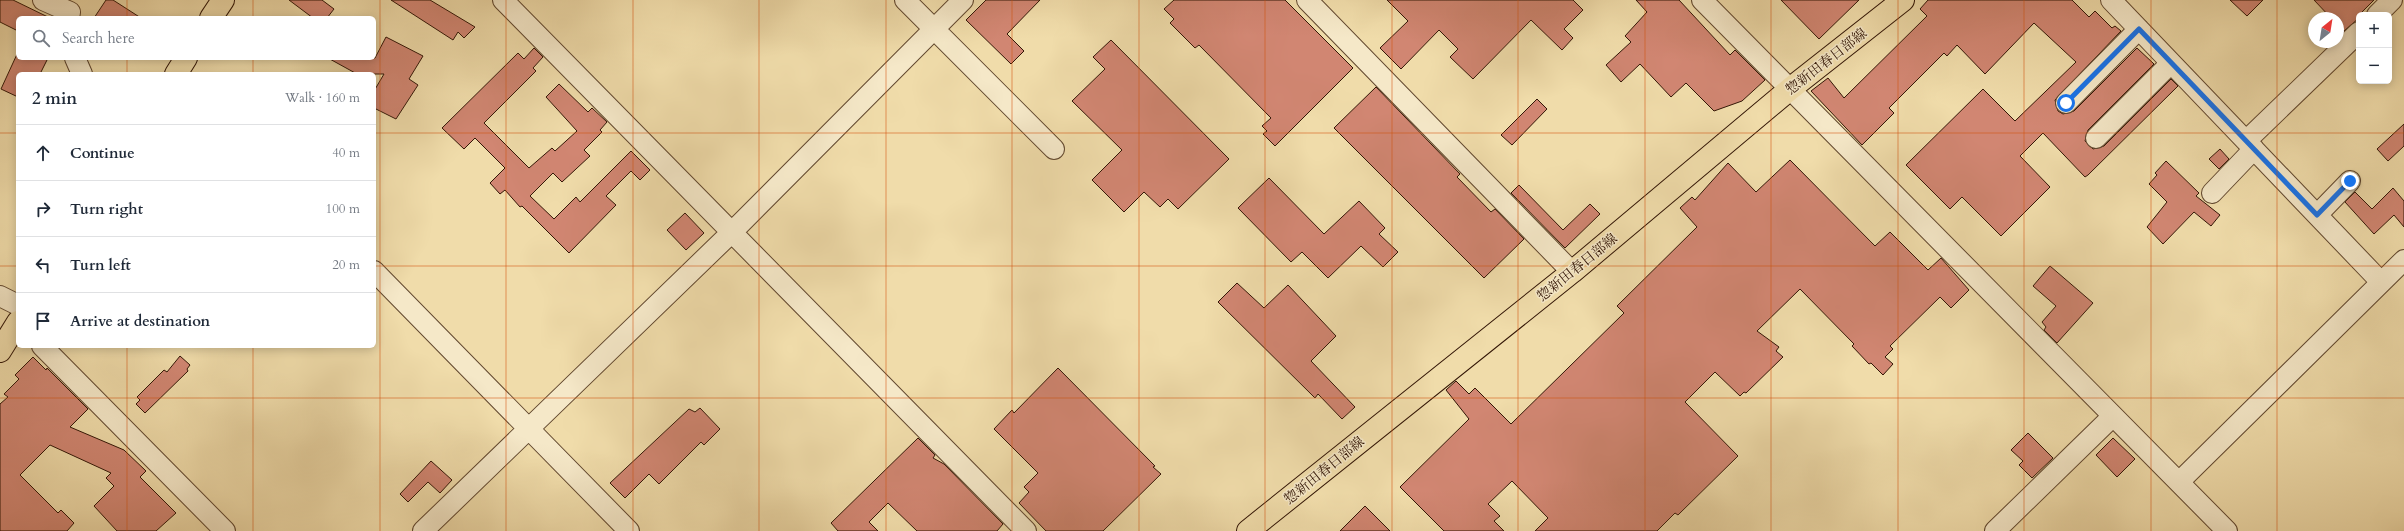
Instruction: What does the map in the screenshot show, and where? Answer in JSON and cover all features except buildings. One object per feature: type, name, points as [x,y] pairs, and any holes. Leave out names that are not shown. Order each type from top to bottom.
[{"type":"main road","points":[[212,16],[223,0]]},
{"type":"main road","name":"惣新田春日部線","points":[[1248,531],[1572,272],[1790,89],[1903,0]]},
{"type":"main road","points":[[177,72],[185,60]]},
{"type":"main road","points":[[0,351],[16,325]]},
{"type":"street","points":[[43,0],[70,12],[69,16]]},
{"type":"street","points":[[503,0],[1026,531]]},
{"type":"street","points":[[904,0],[1054,149]]},
{"type":"street","points":[[423,531],[732,232],[963,0]]},
{"type":"street","points":[[1307,0],[1572,272]]},
{"type":"street","points":[[1702,0],[2227,531]]},
{"type":"street","points":[[2111,0],[2381,282]]},
{"type":"street","points":[[2380,12],[2392,0]]},
{"type":"street","points":[[2066,103],[2139,29]]},
{"type":"street","points":[[2212,193],[2250,145],[2356,35]]},
{"type":"street","points":[[76,60],[81,72]]},
{"type":"street","points":[[2096,138],[2171,62]]},
{"type":"street","points":[[2317,215],[2350,181]]},
{"type":"street","points":[[2179,482],[2404,260]]},
{"type":"street","points":[[376,273],[629,531]]},
{"type":"street","points":[[0,296],[16,303]]},
{"type":"street","points":[[44,348],[225,531]]},
{"type":"street","points":[[1995,531],[2113,416]]},
{"type":"route","points":[[2066,103],[2139,29],[2317,215],[2350,181]]}]
